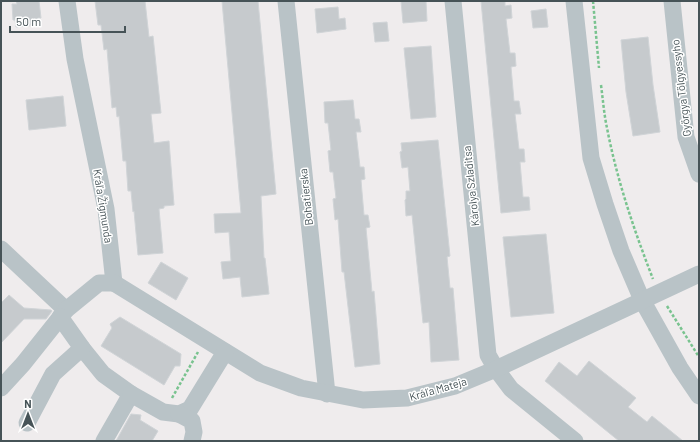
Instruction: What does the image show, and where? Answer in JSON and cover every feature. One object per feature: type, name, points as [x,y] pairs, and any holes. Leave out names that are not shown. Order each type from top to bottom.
[{"type":"street","name":"Kráľa Žigmunda","points":[[67,1],[75,59],[106,209],[114,283]]},
{"type":"street","name":"Bohatierska","points":[[286,1],[327,394]]},
{"type":"street","name":"Károlya Szladitsa","points":[[452,1],[488,355],[496,370],[511,389],[575,441]]},
{"type":"street","points":[[574,1],[591,158],[604,204],[642,300],[680,368],[699,396]]},
{"type":"street","name":"Györgya Tölgyessyho","points":[[672,1],[686,137],[699,174]]},
{"type":"street","points":[[1,249],[63,313],[82,348],[103,374],[131,394],[163,412],[179,414],[192,421],[194,432],[192,441]]},
{"type":"street","name":"Kráľa Mateja","points":[[225,352],[260,373],[301,388],[364,400],[407,398],[454,386],[496,370],[699,274]]},
{"type":"street","points":[[1,388],[23,364],[63,313],[99,283],[114,283],[225,352],[190,409],[179,414]]},
{"type":"street","points":[[27,423],[53,374],[82,348]]},
{"type":"street","points":[[104,441],[131,394]]},
{"type":"path","points":[[593,1],[599,69]]},
{"type":"path","points":[[601,84],[606,127],[616,169],[628,209],[655,284]]},
{"type":"path","points":[[664,301],[699,357]]},
{"type":"building","points":[[16,1],[39,1],[41,18],[38,18],[39,25],[16,27],[15,20],[13,20],[12,4],[17,4]]},
{"type":"building","points":[[95,1],[145,1],[149,37],[153,36],[161,113],[151,114],[154,143],[169,141],[174,205],[164,206],[164,208],[159,209],[163,253],[138,255],[131,191],[128,191],[126,161],[123,161],[119,116],[117,117],[116,107],[112,108],[107,49],[104,50],[101,25],[98,25]]},
{"type":"building","points":[[222,1],[258,1],[276,194],[261,196],[264,258],[269,294],[242,297],[240,277],[223,279],[221,262],[231,261],[229,232],[215,233],[214,214],[241,213]]},
{"type":"building","points":[[401,1],[426,1],[427,21],[403,23]]},
{"type":"building","points":[[481,1],[505,1],[505,6],[511,5],[512,18],[506,19],[510,53],[515,53],[516,66],[511,67],[514,101],[519,101],[521,114],[515,114],[519,149],[524,149],[525,162],[520,162],[523,197],[529,197],[530,210],[501,213]]},
{"type":"building","points":[[338,7],[339,19],[345,18],[346,29],[317,33],[315,9]]},
{"type":"building","points":[[546,9],[548,27],[533,28],[531,11]]},
{"type":"building","points":[[387,22],[389,41],[375,42],[373,23]]},
{"type":"building","points":[[648,37],[660,132],[633,136],[626,92],[621,40]]},
{"type":"building","points":[[431,46],[436,117],[411,119],[404,48]]},
{"type":"building","points":[[63,96],[66,126],[29,130],[26,100]]},
{"type":"building","points":[[353,100],[355,119],[359,119],[361,132],[356,132],[360,167],[364,167],[365,179],[361,180],[364,215],[368,215],[370,227],[366,228],[372,292],[374,291],[380,364],[355,367],[344,272],[342,272],[338,219],[335,220],[333,199],[336,198],[333,172],[330,172],[328,151],[331,150],[328,123],[325,123],[324,102]]},
{"type":"building","points":[[438,140],[450,256],[447,257],[450,288],[453,288],[459,360],[431,362],[429,322],[423,323],[412,215],[406,216],[406,191],[410,191],[408,167],[402,168],[400,152],[402,151],[401,143]]},
{"type":"building","points":[[546,234],[554,313],[511,317],[503,237]]},
{"type":"building","points":[[161,262],[188,278],[176,300],[148,283]]},
{"type":"building","points":[[9,295],[24,308],[52,311],[46,319],[24,319],[1,343],[1,303]]},
{"type":"building","points":[[120,317],[181,354],[180,366],[175,366],[164,385],[101,346],[112,328],[110,324]]},
{"type":"building","points":[[589,361],[636,398],[628,407],[647,422],[652,416],[683,441],[619,441],[545,381],[559,362],[577,376]]},
{"type":"building","points":[[131,414],[141,415],[140,420],[158,431],[152,441],[116,441]]}]
